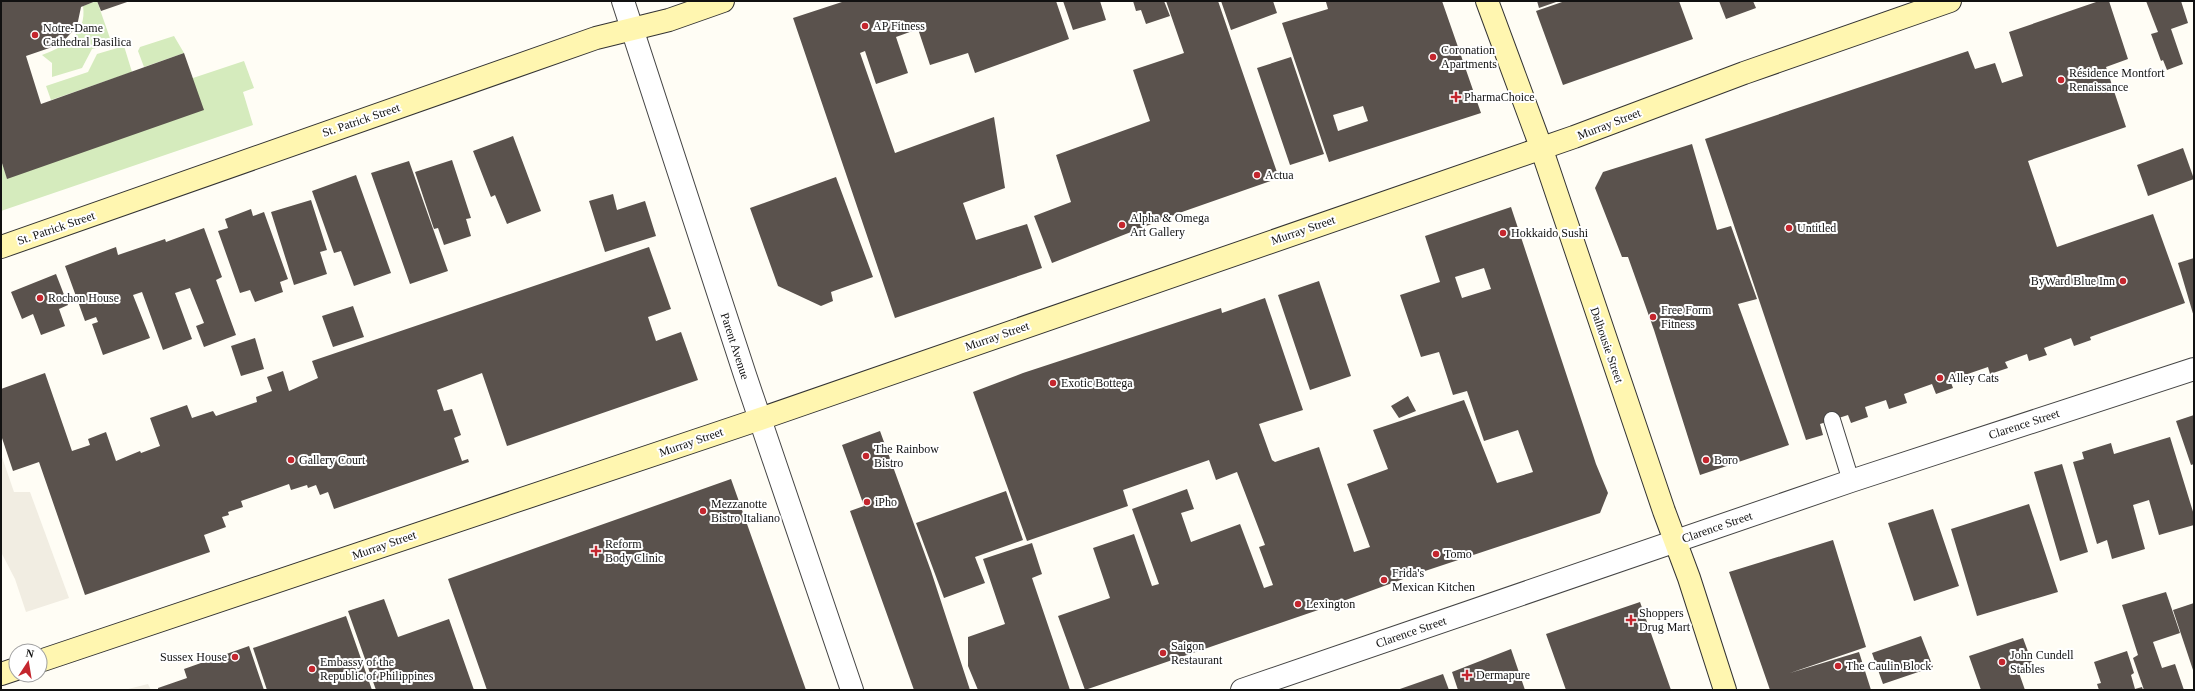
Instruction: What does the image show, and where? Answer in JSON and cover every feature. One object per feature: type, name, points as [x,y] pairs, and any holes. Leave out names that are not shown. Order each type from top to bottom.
[{"type":"main road","name":"St. Patrick Street","points":[[1,247],[596,38],[669,20],[724,1]]},
{"type":"main road","name":"Dalhousie Street","points":[[1487,1],[1541,147],[1664,511],[1676,541],[1725,690]]},
{"type":"main road","name":"Murray Street","points":[[48,658],[760,419],[1541,147],[1574,137],[1744,73],[1950,1]]},
{"type":"street","name":"Parent Avenue","points":[[623,1],[630,29],[852,690]]},
{"type":"street","name":"Clarence Street","points":[[1242,690],[1852,481],[2194,369]]},
{"type":"lane","points":[[1832,420],[1852,481]]},
{"type":"green space","points":[[97,1],[112,44],[92,49],[82,68],[52,77],[52,63],[42,55],[67,43],[73,38],[82,24],[83,6]]},
{"type":"green space","points":[[174,36],[184,53],[144,67],[138,51],[140,47]]},
{"type":"green space","points":[[124,46],[132,72],[51,100],[46,86],[88,72],[97,54]]},
{"type":"green space","points":[[244,61],[254,88],[243,92],[253,125],[1,211],[1,160],[7,178],[193,78]]},
{"type":"shaded area","points":[[1,454],[14,492],[30,492],[69,598],[26,612],[15,579],[1,552]]},
{"type":"shaded area","points":[[148,684],[151,690],[124,690]]},
{"type":"building","points":[[1,1],[96,1],[81,7],[77,26],[61,44],[26,56],[41,104],[184,53],[204,110],[7,179],[1,160]]},
{"type":"building","points":[[97,1],[130,1],[101,11]]},
{"type":"building","points":[[845,1],[1056,1],[1069,39],[975,73],[968,53],[930,65],[918,29],[896,37],[908,73],[876,84],[865,51],[860,53],[895,153],[994,117],[1005,188],[963,203],[976,240],[1027,224],[1042,268],[895,318],[793,18]]},
{"type":"building","points":[[1063,1],[1100,1],[1106,20],[1073,30]]},
{"type":"building","points":[[1133,1],[1164,1],[1170,16],[1146,24],[1141,10],[1136,11]]},
{"type":"building","points":[[1166,1],[1218,1],[1279,178],[1182,212],[1052,263],[1034,216],[1071,202],[1056,155],[1150,121],[1133,70],[1184,53]]},
{"type":"building","points":[[1221,1],[1273,1],[1277,13],[1231,30]]},
{"type":"building","points":[[1442,1],[1481,113],[1329,162],[1282,23],[1328,9],[1326,2]],"holes":[[[1363,106],[1368,121],[1338,131],[1333,115]]]},
{"type":"building","points":[[1537,1],[1559,1],[1539,8]]},
{"type":"building","points":[[1565,1],[1679,1],[1693,39],[1563,85],[1536,11]]},
{"type":"building","points":[[1719,1],[1753,1],[1756,8],[1726,19]]},
{"type":"building","points":[[2099,1],[2109,1],[2128,59],[2106,67],[2126,127],[2028,161],[2057,247],[2153,214],[2185,303],[2090,337],[2091,340],[2074,346],[2071,338],[2044,348],[2047,355],[2029,361],[2027,354],[2005,362],[2008,368],[1990,374],[1988,367],[1950,380],[1953,388],[1936,394],[1932,384],[1904,394],[1907,403],[1889,409],[1886,400],[1865,407],[1868,417],[1851,423],[1848,415],[1820,424],[1823,435],[1806,440],[1705,139],[1968,51],[1975,69],[1995,63],[2002,83],[2023,76],[2009,32]]},
{"type":"building","points":[[2146,1],[2181,1],[2188,23],[2171,29],[2183,64],[2167,70],[2163,60],[2161,61],[2151,34],[2158,32]]},
{"type":"building","points":[[1291,57],[1324,154],[1290,165],[1257,68]]},
{"type":"building","points":[[513,136],[541,211],[507,224],[495,195],[491,197],[473,151]]},
{"type":"building","points":[[1692,144],[1717,230],[1731,226],[1757,299],[1738,304],[1789,445],[1700,475],[1654,330],[1628,257],[1622,257],[1595,188],[1603,172]]},
{"type":"building","points":[[2183,148],[2194,179],[2148,196],[2137,165]]},
{"type":"building","points":[[452,160],[471,218],[466,219],[471,236],[444,245],[438,228],[434,229],[415,172]]},
{"type":"building","points":[[409,161],[448,271],[410,284],[371,173]]},
{"type":"building","points":[[356,175],[391,273],[354,286],[341,251],[334,253],[312,191]]},
{"type":"building","points":[[836,177],[873,277],[831,292],[833,301],[821,306],[778,286],[750,208]]},
{"type":"building","points":[[613,194],[617,210],[645,201],[656,236],[605,252],[589,201]]},
{"type":"building","points":[[311,200],[327,250],[320,252],[327,274],[294,285],[271,212]]},
{"type":"building","points":[[1511,207],[1596,464],[1608,493],[1600,513],[1425,571],[1324,608],[1085,690],[1058,616],[1110,598],[1093,548],[1134,534],[1152,586],[1159,584],[1132,509],[1187,489],[1194,509],[1181,513],[1191,542],[1240,524],[1264,588],[1273,585],[1259,547],[1265,545],[1237,472],[1216,480],[1209,460],[1123,490],[1128,506],[1027,541],[973,392],[1023,373],[1221,308],[1222,313],[1265,298],[1303,410],[1259,424],[1272,460],[1275,462],[1319,447],[1354,552],[1370,547],[1347,484],[1388,469],[1373,430],[1464,400],[1497,483],[1533,472],[1518,430],[1484,441],[1467,391],[1453,395],[1439,352],[1421,357],[1400,295],[1440,282],[1425,236]],"holes":[[[1484,268],[1491,289],[1462,298],[1455,277]]]},
{"type":"building","points":[[251,209],[253,216],[264,212],[288,279],[280,282],[283,292],[255,302],[250,290],[240,293],[218,231],[228,228],[225,219]]},
{"type":"building","points":[[204,228],[222,277],[216,280],[236,335],[204,347],[196,326],[204,323],[190,288],[175,293],[192,339],[163,350],[142,292],[133,295],[150,338],[103,355],[92,324],[98,322],[96,317],[85,321],[65,266],[116,247],[118,255],[165,239],[166,242]]},
{"type":"building","points":[[649,247],[671,309],[648,317],[656,341],[681,332],[698,380],[507,446],[482,373],[437,390],[444,411],[452,409],[461,435],[454,438],[462,461],[468,459],[469,462],[334,509],[328,492],[320,495],[316,485],[308,488],[307,485],[291,490],[289,484],[241,501],[243,507],[228,512],[229,515],[222,517],[226,527],[204,535],[210,552],[85,595],[39,462],[13,471],[1,435],[1,389],[45,373],[72,451],[90,445],[88,439],[106,432],[116,461],[140,451],[141,453],[160,446],[150,418],[187,405],[192,418],[213,411],[216,416],[257,402],[256,397],[272,391],[267,377],[283,371],[289,391],[318,378],[312,361]]},
{"type":"building","points":[[2194,258],[2194,317],[2178,263]]},
{"type":"building","name":"Rochon House","points":[[56,274],[68,305],[59,309],[65,326],[41,335],[33,314],[22,319],[11,292]]},
{"type":"building","points":[[1319,281],[1351,376],[1310,390],[1278,295]]},
{"type":"building","points":[[353,306],[364,337],[333,347],[322,316]]},
{"type":"building","points":[[255,338],[264,369],[241,376],[231,346]]},
{"type":"building","points":[[1408,396],[1416,411],[1399,418],[1391,406]]},
{"type":"building","points":[[2194,415],[2194,464],[2191,465],[2176,421]]},
{"type":"building","points":[[880,431],[931,571],[970,690],[914,690],[850,511],[864,506],[842,445]]},
{"type":"building","points":[[2170,437],[2194,515],[2194,525],[2159,535],[2149,500],[2133,505],[2145,549],[2112,559],[2107,540],[2097,544],[2073,462],[2084,459],[2082,452],[2111,443],[2114,454]]},
{"type":"building","points":[[2062,464],[2088,552],[2060,561],[2034,472]]},
{"type":"building","points":[[731,479],[806,690],[487,690],[448,579]]},
{"type":"building","points":[[1006,491],[1023,540],[975,557],[985,583],[944,598],[916,523]]},
{"type":"building","points":[[2029,504],[2058,592],[1977,616],[1951,529]]},
{"type":"building","points":[[1933,509],[1959,586],[1914,601],[1888,523]]},
{"type":"building","points":[[1833,540],[1866,647],[1790,673],[1859,652],[1871,690],[1770,690],[1729,572]]},
{"type":"building","points":[[1032,543],[1042,574],[1032,578],[1070,690],[978,690],[968,666],[968,637],[1005,624],[983,559]]},
{"type":"building","points":[[2166,592],[2180,633],[2153,642],[2162,668],[2175,664],[2184,690],[2144,690],[2133,658],[2138,655],[2122,605]]},
{"type":"building","points":[[384,599],[398,637],[449,619],[474,690],[376,690],[348,611]]},
{"type":"building","points":[[1640,602],[1671,690],[1566,690],[1546,634]]},
{"type":"building","points":[[2194,603],[2194,673],[2173,610]]},
{"type":"building","name":"Embassy of the Republic of Philippines","points":[[346,616],[372,690],[267,690],[253,648]]},
{"type":"building","points":[[1921,636],[1933,667],[1883,684],[1872,653]]},
{"type":"building","name":"John Cundell Stables","points":[[2023,638],[2034,668],[2019,673],[2025,690],[1981,690],[1969,656]]},
{"type":"building","name":"Sussex House","points":[[249,646],[264,690],[158,690],[158,688],[187,678],[184,669]]},
{"type":"building","points":[[1511,649],[1525,690],[1458,690],[1452,672]]},
{"type":"building","points":[[2127,651],[2134,673],[2131,675],[2135,689],[2142,687],[2143,690],[2099,690],[2097,684],[2101,683],[2094,662]]},
{"type":"building","points":[[1443,674],[1449,690],[1397,690]]},
{"type":"place","name":"AP Fitness","points":[[865,26]]},
{"type":"place","name":"Notre-Dame Cathedral Basilica","points":[[35,35]]},
{"type":"place","name":"Coronation Apartments","points":[[1433,57]]},
{"type":"place","name":"Résidence Montfort Renaissance","points":[[2061,80]]},
{"type":"place","name":"PharmaChoice","points":[[1456,97]]},
{"type":"place","name":"Actua","points":[[1257,175]]},
{"type":"place","name":"Alpha & Omega Art Gallery","points":[[1122,225]]},
{"type":"place","name":"Untitled","points":[[1789,228]]},
{"type":"place","name":"Hokkaido Sushi","points":[[1503,233]]},
{"type":"place","name":"ByWard Blue Inn","points":[[2123,281]]},
{"type":"place","name":"Rochon House","points":[[40,298]]},
{"type":"place","name":"Free Form Fitness","points":[[1653,317]]},
{"type":"place","name":"Alley Cats","points":[[1940,378]]},
{"type":"place","name":"Exotic Bottega","points":[[1053,383]]},
{"type":"place","name":"The Rainbow Bistro","points":[[866,456]]},
{"type":"place","name":"Gallery Court","points":[[291,460]]},
{"type":"place","name":"Boro","points":[[1706,460]]},
{"type":"place","name":"iPho","points":[[867,502]]},
{"type":"place","name":"Mezzanotte Bistro Italiano","points":[[703,511]]},
{"type":"place","name":"Reform Body Clinic","points":[[596,551]]},
{"type":"place","name":"Tomo","points":[[1436,554]]},
{"type":"place","name":"Frida's Mexican Kitchen","points":[[1384,580]]},
{"type":"place","name":"Lexington","points":[[1298,604]]},
{"type":"place","name":"Shoppers Drug Mart","points":[[1631,620]]},
{"type":"place","name":"Saigon Restaurant","points":[[1163,653]]},
{"type":"place","name":"Sussex House","points":[[235,657]]},
{"type":"place","name":"John Cundell Stables","points":[[2002,662]]},
{"type":"place","name":"The Caulin Block","points":[[1838,666]]},
{"type":"place","name":"Embassy of the Republic of Philippines","points":[[312,669]]},
{"type":"place","name":"Dermapure","points":[[1467,675]]}]
